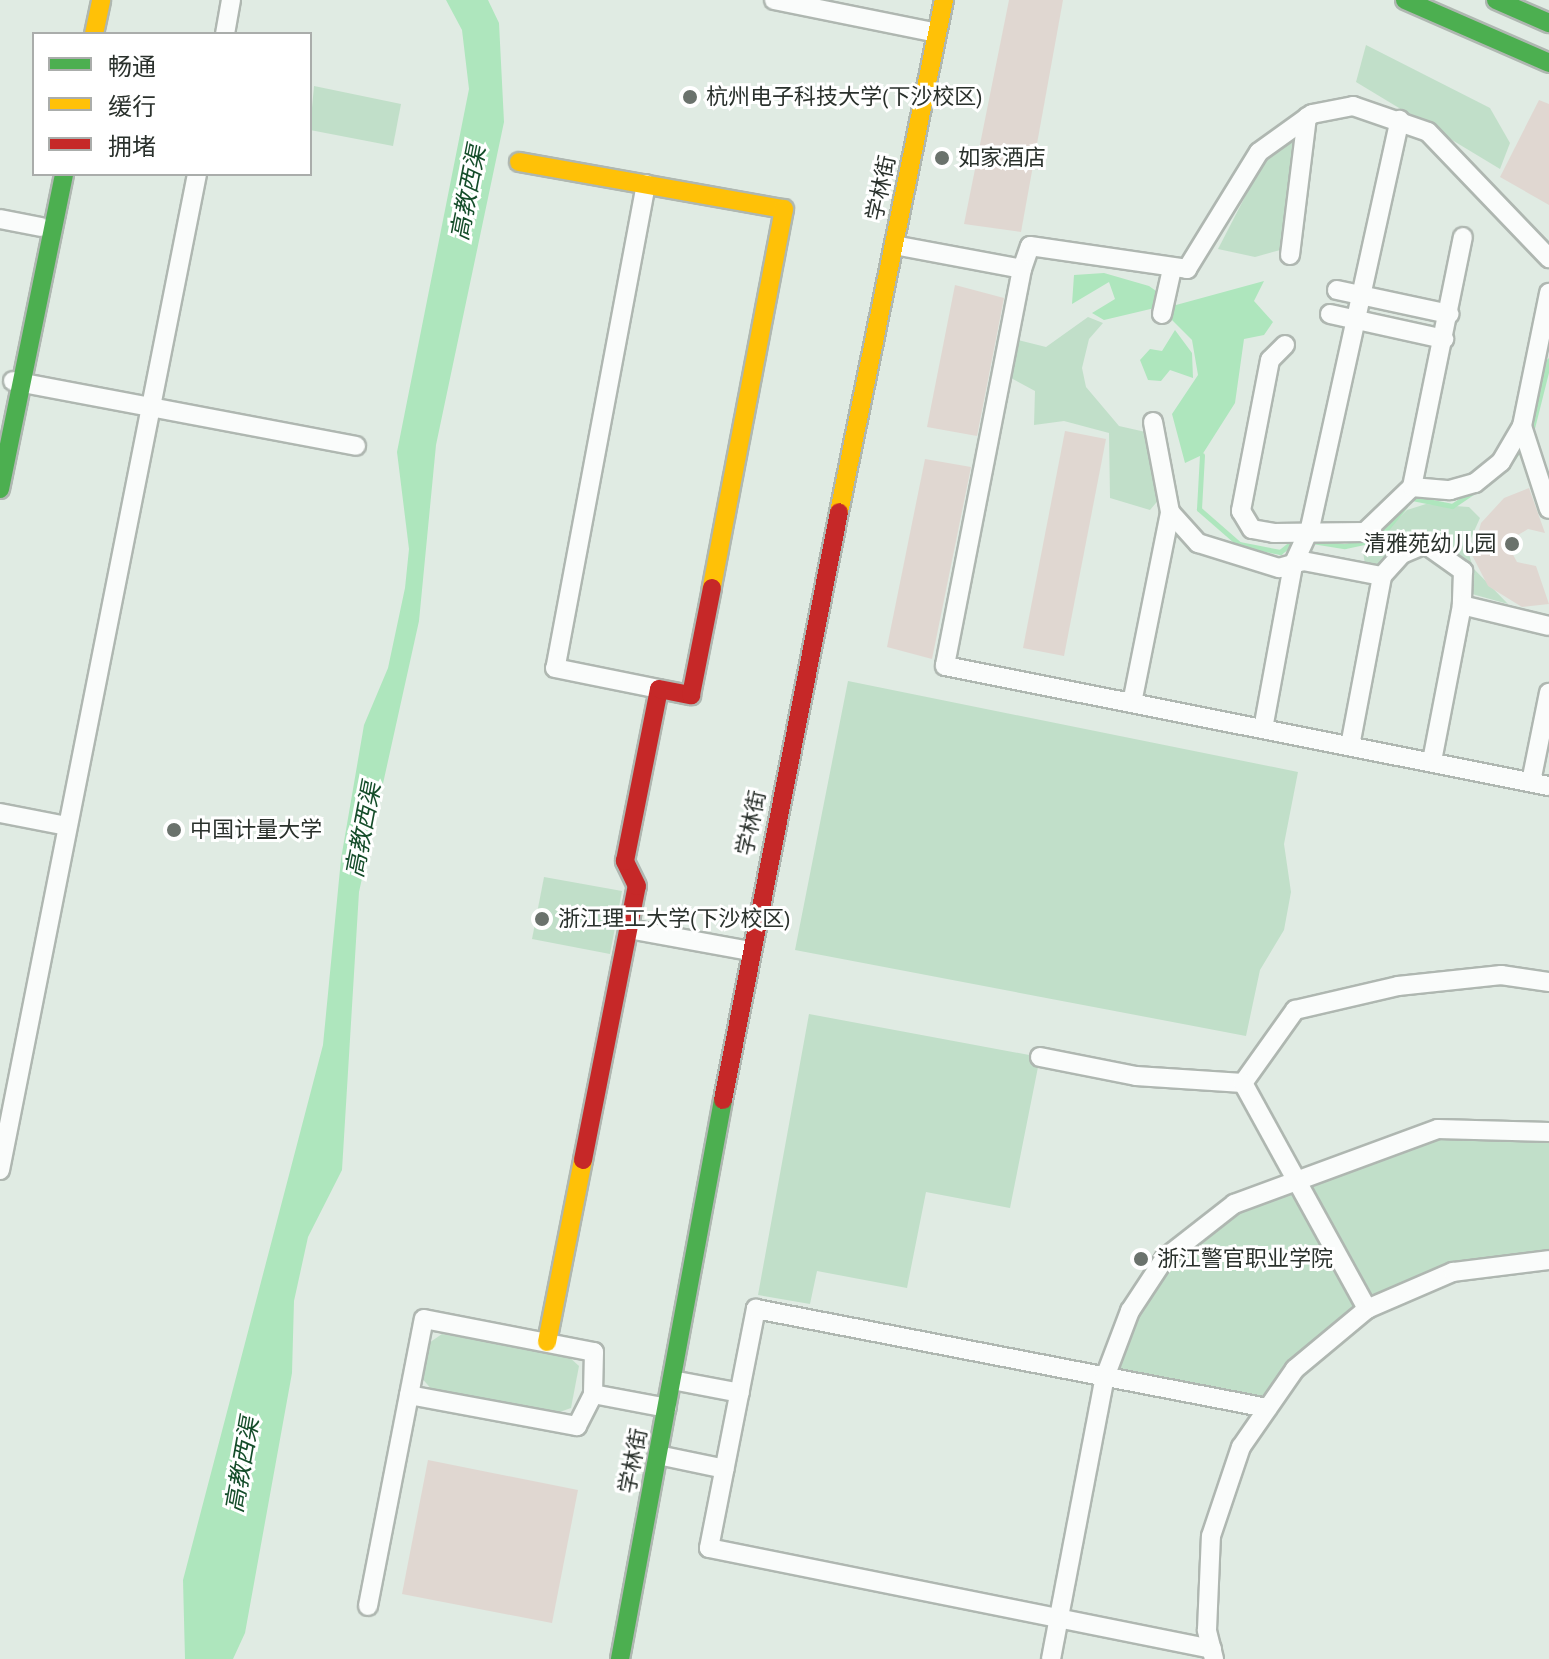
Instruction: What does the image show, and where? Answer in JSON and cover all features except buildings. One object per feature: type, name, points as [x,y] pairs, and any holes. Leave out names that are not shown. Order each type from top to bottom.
[{"type":"main road","points":[[80,32],[86,0]]},
{"type":"main road","points":[[94,32],[101,0]]},
{"type":"main road","name":"学林街","points":[[620,1659],[750,951],[944,0]]},
{"type":"main road","points":[[1405,0],[1549,63]]},
{"type":"main road","points":[[1496,0],[1549,23]]},
{"type":"main road","points":[[519,162],[784,209],[691,695],[659,689],[625,861],[637,886],[547,1342]]},
{"type":"main road","points":[[0,489],[15,381],[52,176]]},
{"type":"main road","points":[[0,432],[64,176]]},
{"type":"street","points":[[225,32],[231,0]]},
{"type":"street","points":[[774,0],[937,33]]},
{"type":"street","points":[[1549,258],[1461,159],[1400,120],[1353,106],[1307,117],[1259,152],[1202,255],[1187,269],[1030,246],[1022,269],[945,666],[1540,784],[1549,693]]},
{"type":"street","points":[[1290,255],[1307,117]]},
{"type":"street","points":[[1263,729],[1296,558],[1310,528],[1400,120]]},
{"type":"street","points":[[0,1170],[197,176]]},
{"type":"street","points":[[646,184],[555,668],[659,689]]},
{"type":"street","points":[[0,219],[41,227]]},
{"type":"street","points":[[1285,345],[1270,360],[1241,511],[1252,529],[1310,528],[1365,532],[1412,487],[1463,237]]},
{"type":"street","points":[[894,245],[1022,269]]},
{"type":"street","points":[[1162,314],[1172,269]]},
{"type":"street","points":[[1337,290],[1449,314]]},
{"type":"street","points":[[1412,487],[1450,490],[1475,483],[1501,462],[1522,426],[1549,293]]},
{"type":"street","points":[[1330,314],[1444,339]]},
{"type":"street","points":[[15,381],[356,446]]},
{"type":"street","points":[[1132,703],[1170,512],[1153,422]]},
{"type":"street","points":[[1522,426],[1545,486],[1549,509]]},
{"type":"street","points":[[1170,512],[1198,543],[1245,562],[1296,558],[1382,576]]},
{"type":"street","points":[[1350,746],[1382,576],[1402,554],[1425,544],[1463,571],[1462,605],[1432,761]]},
{"type":"street","points":[[1462,605],[1549,626]]},
{"type":"street","points":[[0,813],[67,826]]},
{"type":"street","points":[[629,929],[750,951]]},
{"type":"street","points":[[1243,1083],[1295,1010],[1398,986],[1501,975],[1549,982]]},
{"type":"street","points":[[1040,1057],[1136,1076],[1243,1083]]},
{"type":"street","points":[[1243,1083],[1367,1309]]},
{"type":"street","points":[[1051,1659],[1105,1377],[1130,1311],[1165,1258],[1234,1204],[1438,1129],[1549,1132]]},
{"type":"street","points":[[1267,1408],[756,1309],[709,1548],[1213,1654],[1211,1536],[1241,1447],[1295,1369],[1367,1309],[1453,1272],[1549,1260]]},
{"type":"street","points":[[368,1606],[409,1395],[424,1319],[594,1352],[593,1394],[577,1426],[409,1395]]},
{"type":"street","points":[[672,1380],[740,1393]]},
{"type":"street","points":[[593,1394],[667,1408]]},
{"type":"street","points":[[658,1455],[725,1469]]},
{"type":"shaded area","points":[[1366,45],[1490,108],[1510,143],[1500,169],[1356,82]]},
{"type":"shaded area","points":[[314,86],[401,104],[393,146],[312,130]]},
{"type":"shaded area","points":[[1298,130],[1284,249],[1255,257],[1218,249],[1263,162]]},
{"type":"shaded area","points":[[1088,317],[1103,323],[1089,339],[1082,368],[1086,387],[1119,426],[1150,433],[1161,497],[1150,510],[1110,498],[1109,433],[1064,421],[1034,425],[1035,391],[1009,377],[1018,340],[1046,347]]},
{"type":"shaded area","points":[[1426,504],[1469,507],[1480,518],[1467,547],[1473,568],[1508,604],[1454,589],[1453,572],[1433,554],[1380,569],[1365,564],[1363,552],[1407,510]]},
{"type":"shaded area","points":[[848,681],[1298,772],[1284,844],[1291,892],[1284,930],[1260,970],[1246,1036],[795,950]]},
{"type":"shaded area","points":[[544,877],[622,891],[610,954],[532,939]]},
{"type":"shaded area","points":[[809,1014],[1040,1057],[1010,1208],[926,1192],[907,1288],[817,1271],[810,1304],[758,1295]]},
{"type":"shaded area","points":[[1438,1129],[1549,1132],[1549,1260],[1453,1272],[1367,1309],[1267,1408],[1105,1377],[1165,1258],[1234,1204]]},
{"type":"shaded area","points":[[442,1334],[568,1356],[579,1366],[571,1408],[557,1413],[433,1391],[420,1376],[426,1345]]},
{"type":"water","name":"高教西渠","points":[[446,0],[488,0],[499,23],[504,122],[436,445],[419,621],[359,892],[342,1170],[308,1237],[294,1301],[292,1373],[245,1633],[233,1659],[185,1659],[183,1580],[323,1045],[341,859],[364,725],[388,668],[405,588],[409,549],[397,452],[469,89],[462,30]]},
{"type":"water","points":[[1104,273],[1149,286],[1176,305],[1264,281],[1254,301],[1273,322],[1264,335],[1244,339],[1235,403],[1202,455],[1185,463],[1172,414],[1198,375],[1192,340],[1159,307],[1104,320],[1092,313],[1115,299],[1109,282],[1072,304],[1074,275]]},
{"type":"water","points":[[1175,330],[1192,353],[1193,378],[1170,370],[1161,381],[1148,380],[1140,360],[1150,349],[1162,351]]},
{"type":"waterway","points":[[1531,432],[1549,360]]},
{"type":"waterway","points":[[1510,462],[1523,444]]},
{"type":"waterway","points":[[1202,455],[1199,509],[1239,544],[1280,552],[1298,538]]},
{"type":"waterway","points":[[1412,498],[1452,506],[1498,475]]},
{"type":"waterway","points":[[1312,541],[1345,546],[1378,539],[1405,506]]},
{"type":"traffic: fast","points":[[1405,0],[1549,63]]},
{"type":"traffic: fast","points":[[1496,0],[1549,23]]},
{"type":"traffic: fast","points":[[0,489],[64,176]]},
{"type":"traffic: fast","points":[[620,1659],[723,1100]]},
{"type":"traffic: slow","points":[[94,32],[101,0]]},
{"type":"traffic: slow","points":[[839,512],[944,0]]},
{"type":"traffic: slow","points":[[519,162],[784,209],[712,588]]},
{"type":"traffic: slow","points":[[547,1342],[583,1160]]},
{"type":"traffic: jam","points":[[723,1100],[839,512]]},
{"type":"traffic: jam","points":[[583,1160],[637,886],[625,861],[659,689],[691,695],[712,588]]},
{"type":"place","name":"杭州电子科技大学(下沙校区)","points":[[690,97]]},
{"type":"place","name":"如家酒店","points":[[942,158]]},
{"type":"place","name":"清雅苑幼儿园","points":[[1512,544]]},
{"type":"place","name":"中国计量大学","points":[[174,830]]},
{"type":"place","name":"浙江理工大学(下沙校区)","points":[[542,919]]},
{"type":"place","name":"浙江警官职业学院","points":[[1141,1259]]}]
